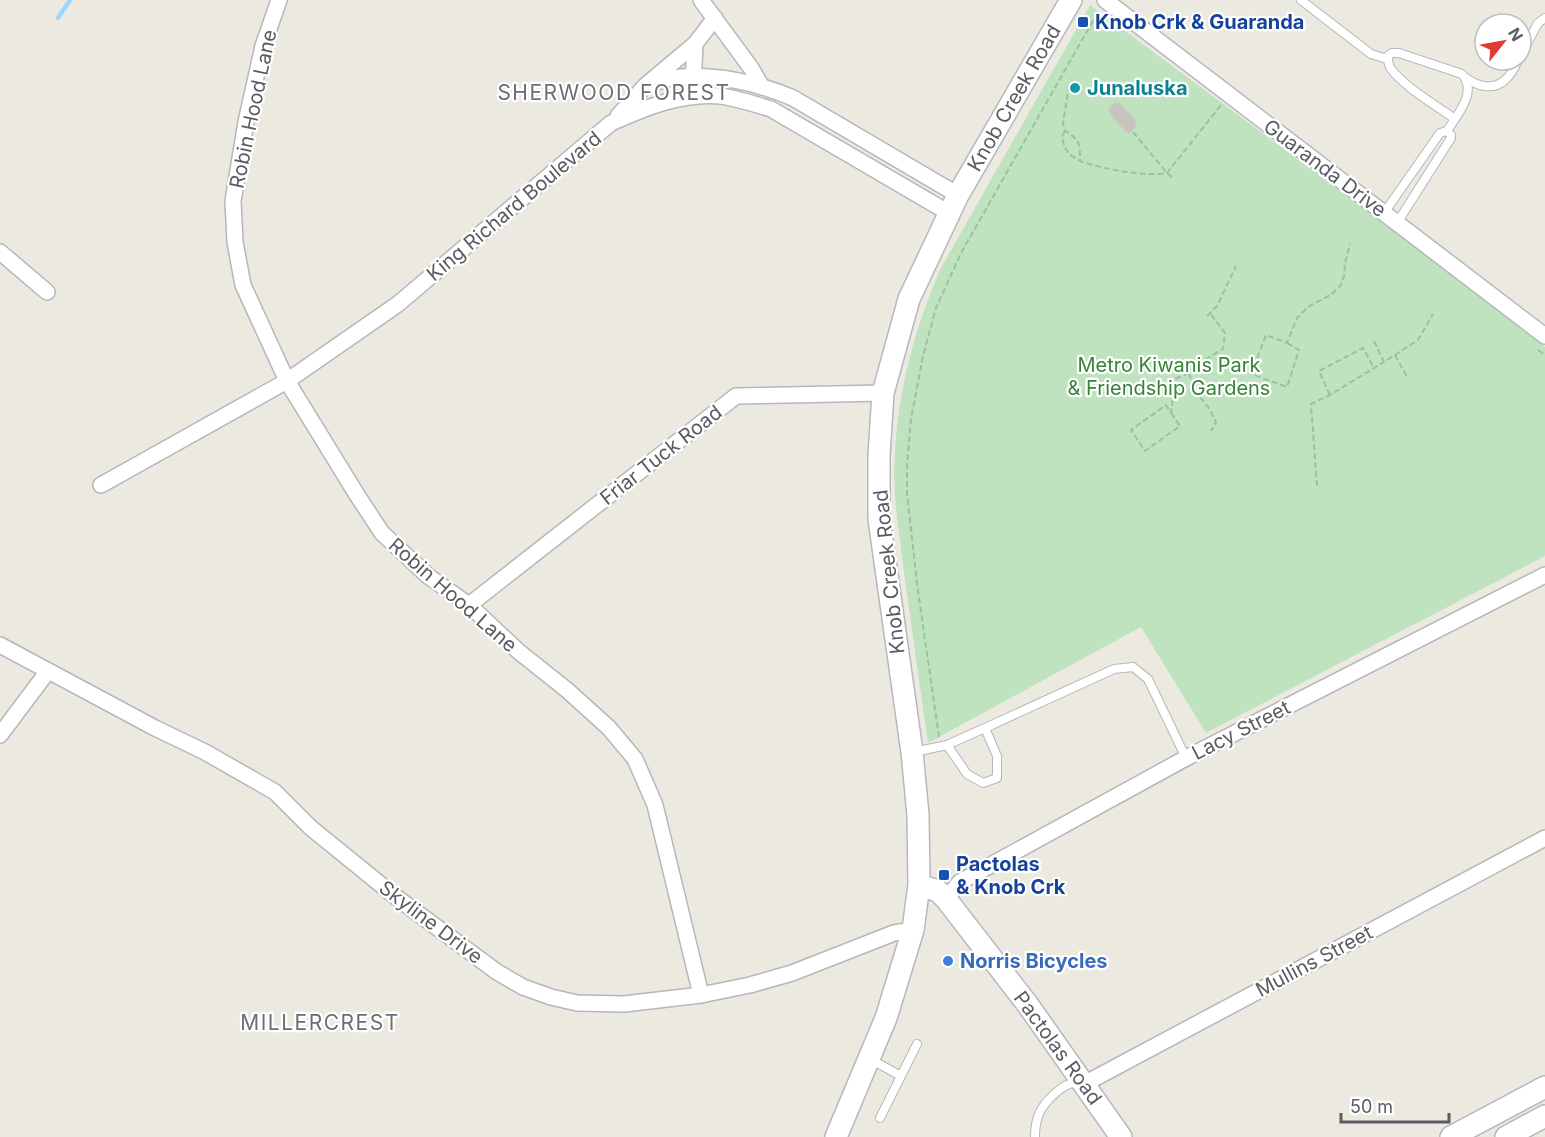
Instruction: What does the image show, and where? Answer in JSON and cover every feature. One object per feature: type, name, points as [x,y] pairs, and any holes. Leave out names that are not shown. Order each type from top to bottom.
[{"type":"main road","name":"Knob Creek Road","points":[[836,1137],[886,1018],[913,930],[919,885],[918,815],[912,752],[879,519],[879,455],[884,393],[909,299],[954,204],[1071,0]]},
{"type":"main road","name":"Pactolas Road","points":[[919,885],[938,891],[946,898],[1028,1005],[1121,1137]]},
{"type":"main road","points":[[1451,1137],[1545,1087]]},
{"type":"main road","points":[[1506,1137],[1545,1116]]},
{"type":"street","name":"Robin Hood Lane","points":[[279,0],[263,46],[246,122],[233,201],[235,242],[243,285],[287,381],[382,533],[428,576],[469,604],[518,651],[567,690],[609,728],[635,759],[655,805],[701,995]]},
{"type":"street","points":[[701,0],[751,68],[762,87]]},
{"type":"street","name":"Guaranda Drive","points":[[1104,8],[1384,213],[1545,336]]},
{"type":"street","points":[[611,123],[645,86],[694,44],[715,18]]},
{"type":"street","points":[[694,44],[694,97]]},
{"type":"street","points":[[645,86],[671,78],[693,77],[735,80],[778,92],[793,98],[954,204]]},
{"type":"street","points":[[771,109],[778,92]]},
{"type":"street","name":"King Richard Boulevard","points":[[101,485],[287,381],[398,304],[611,123],[642,109],[667,101],[694,97],[718,96],[745,101],[771,109],[954,204]]},
{"type":"street","points":[[0,252],[47,292]]},
{"type":"street","name":"Friar Tuck Road","points":[[469,604],[736,396],[884,393]]},
{"type":"street","name":"Lacy Street","points":[[946,898],[960,882],[1186,758],[1545,575]]},
{"type":"street","name":"Skyline Drive","points":[[0,645],[205,752],[275,792],[311,828],[396,897],[497,972],[523,987],[551,997],[577,1003],[624,1004],[701,995],[792,973],[894,933],[913,930]]},
{"type":"street","points":[[0,735],[48,671]]},
{"type":"street","name":"Mullins Street","points":[[1084,1084],[1545,838]]},
{"type":"lane","points":[[1301,0],[1371,54],[1387,59]]},
{"type":"lane","points":[[1533,32],[1538,23],[1545,18]]},
{"type":"lane","points":[[1387,59],[1392,53],[1399,54],[1462,74],[1474,84],[1481,86],[1496,85],[1506,80],[1511,72]]},
{"type":"lane","points":[[1387,59],[1390,67],[1410,87],[1455,119]]},
{"type":"lane","points":[[1384,213],[1440,134],[1447,131],[1467,99],[1465,78]]},
{"type":"lane","points":[[1397,223],[1451,138],[1447,131]]},
{"type":"lane","points":[[912,752],[943,746],[1114,669],[1133,667],[1148,679],[1186,758]]},
{"type":"lane","points":[[943,746],[967,774],[983,783],[997,778],[997,756],[985,728]]},
{"type":"lane","points":[[880,1118],[917,1044]]},
{"type":"lane","points":[[869,1059],[901,1076]]},
{"type":"lane","points":[[1035,1137],[1038,1116],[1045,1103],[1073,1082],[1084,1084]]},
{"type":"path","points":[[943,746],[917,584],[907,493],[911,419],[923,356],[936,308],[961,252],[1094,19],[1104,8]]},
{"type":"path","points":[[1069,85],[1063,124],[1065,131],[1074,136],[1080,147],[1080,161]]},
{"type":"path","points":[[1065,131],[1062,136],[1063,144],[1070,156],[1080,161],[1132,173],[1155,175],[1167,173],[1223,103]]},
{"type":"path","points":[[1133,132],[1173,178]]},
{"type":"path","points":[[1287,343],[1297,318],[1308,307],[1332,294],[1341,285],[1350,244]]},
{"type":"path","points":[[1207,316],[1217,306],[1236,266]]},
{"type":"path","points":[[1171,412],[1166,405],[1131,430],[1145,451],[1180,426],[1171,412],[1175,379],[1190,373],[1201,362],[1223,349],[1225,333],[1210,313]]},
{"type":"path","points":[[1317,486],[1311,404],[1374,369],[1418,340],[1433,314]]},
{"type":"path","points":[[1266,335],[1287,343],[1299,350],[1287,387],[1251,374],[1266,335]]},
{"type":"path","points":[[1374,341],[1384,362]]},
{"type":"path","points":[[1330,395],[1319,371],[1363,348],[1374,369]]},
{"type":"path","points":[[1395,355],[1407,377]]},
{"type":"path","points":[[1190,373],[1194,390],[1209,408],[1216,422],[1210,431]]},
{"type":"green space","name":"Metro Kiwanis Park & Friendship Gardens","points":[[1090,5],[1488,301],[1545,347],[1545,556],[1206,733],[1141,627],[928,743],[896,501],[895,453],[904,381],[923,314],[941,268]]},
{"type":"building","points":[[1114,103],[1119,103],[1135,119],[1135,128],[1129,133],[1110,114],[1109,109]]},
{"type":"waterway","points":[[58,18],[70,0]]},
{"type":"place","name":"Knob Crk & Guaranda","points":[[1083,22]]},
{"type":"place","name":"Junaluska","points":[[1075,88]]},
{"type":"place","name":"Pactolas & Knob Crk","points":[[944,875]]},
{"type":"place","name":"Norris Bicycles","points":[[948,961]]},
{"type":"district","name":"SHERWOOD FOREST","points":[[614,93]]},
{"type":"district","name":"MILLERCREST","points":[[320,1023]]}]
